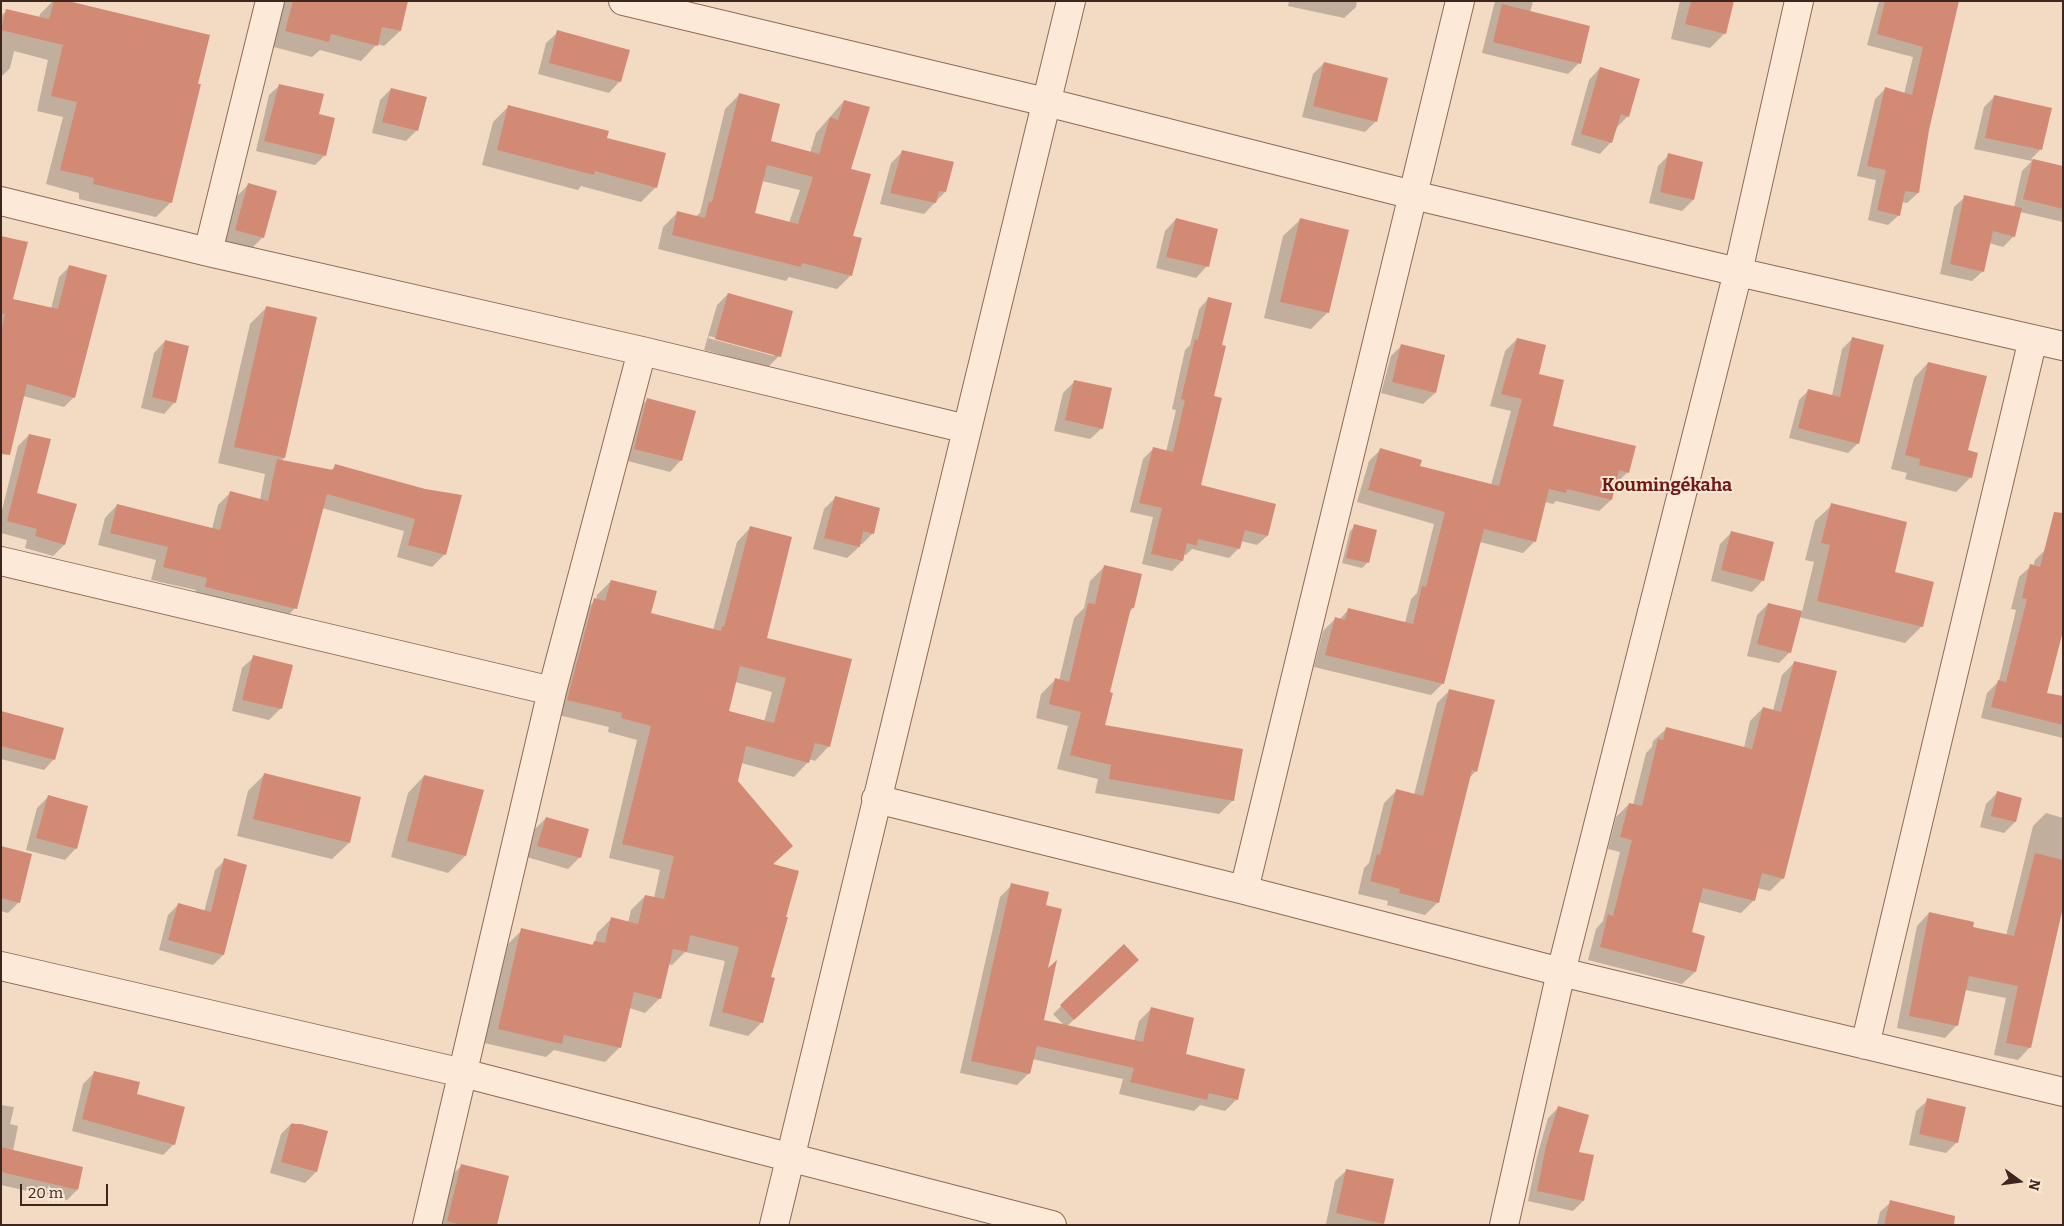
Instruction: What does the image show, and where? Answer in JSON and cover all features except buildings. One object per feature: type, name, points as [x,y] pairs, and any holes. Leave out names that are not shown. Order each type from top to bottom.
[{"type":"street","points":[[208,252],[270,1]]},
{"type":"street","points":[[623,1],[1046,102],[1413,195],[2063,346]]},
{"type":"street","points":[[774,1225],[1071,1]]},
{"type":"street","points":[[1244,890],[1460,1]]},
{"type":"street","points":[[1504,1225],[1561,972],[1738,272],[1799,1]]},
{"type":"street","points":[[1,201],[208,252],[642,350],[967,429]]},
{"type":"street","points":[[1865,1046],[2033,339]]},
{"type":"street","points":[[427,1225],[552,691],[642,350]]},
{"type":"street","points":[[1,561],[552,691]]},
{"type":"street","points":[[876,799],[1244,890],[1561,972],[2063,1092]]},
{"type":"street","points":[[1,966],[463,1073],[1052,1225]]},
{"type":"district","name":"Koumingékaha","points":[[1667,486]]}]
